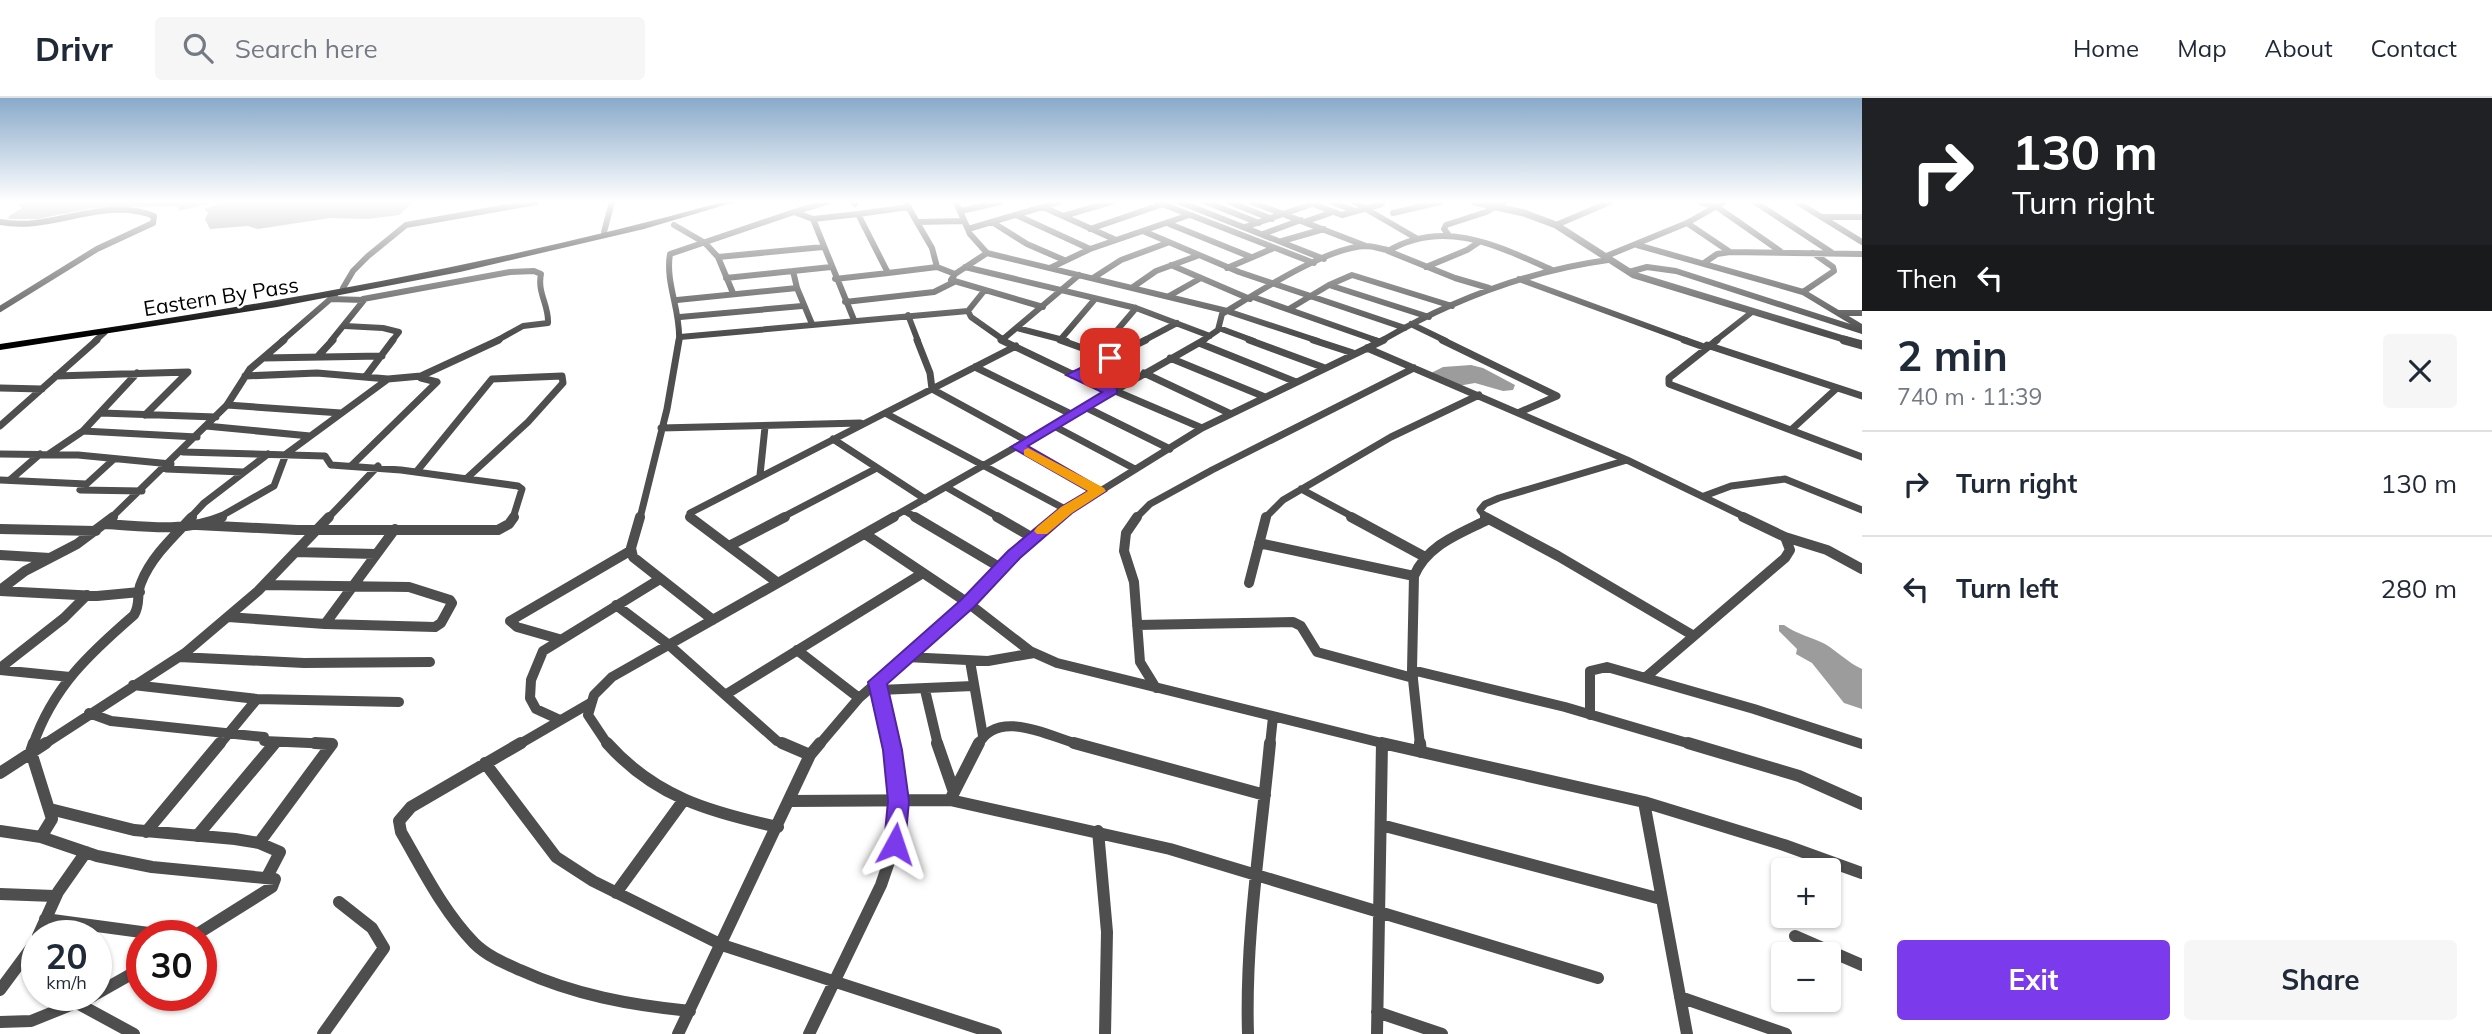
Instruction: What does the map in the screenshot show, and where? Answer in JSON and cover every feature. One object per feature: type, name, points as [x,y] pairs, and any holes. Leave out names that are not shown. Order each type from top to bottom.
[{"type":"main road","name":"Eastern By Pass","points":[[0,345],[336,294],[549,246]]},
{"type":"main road","name":"Eastern By Pass","points":[[0,345],[105,332],[336,294],[568,246]]},
{"type":"street","points":[[0,309],[104,246]]},
{"type":"street","points":[[0,591],[24,572],[96,531],[142,491],[227,405],[245,376],[336,294],[353,271],[380,246]]},
{"type":"street","points":[[696,246],[670,254],[670,282],[677,300],[680,337],[661,428],[630,551],[633,557],[713,620]]},
{"type":"street","points":[[707,246],[718,257],[733,293]]},
{"type":"street","points":[[875,246],[888,272]]},
{"type":"street","points":[[931,246],[937,268]]},
{"type":"street","points":[[981,246],[987,253],[1227,311],[1353,354]]},
{"type":"street","points":[[1031,246],[1064,260]]},
{"type":"street","points":[[1083,246],[1090,249]]},
{"type":"street","points":[[1050,268],[1099,246]]},
{"type":"street","points":[[1093,278],[1121,260],[1160,246]]},
{"type":"street","points":[[1173,246],[1272,285],[1408,326],[1557,396],[1520,412]]},
{"type":"street","points":[[1223,246],[1251,257]]},
{"type":"street","points":[[1269,246],[1314,263]]},
{"type":"street","points":[[1294,246],[1324,258]]},
{"type":"street","points":[[778,827],[720,815],[684,801],[642,778],[615,757],[598,736],[587,715],[594,695],[612,677],[1199,343],[1219,328],[1221,315],[1324,258],[1366,246],[1388,250],[1396,256],[1489,288]]},
{"type":"street","points":[[1388,250],[1398,246]]},
{"type":"street","points":[[1426,267],[1471,246]]},
{"type":"street","points":[[1489,246],[1552,270]]},
{"type":"street","points":[[1589,246],[1629,272],[1724,304],[1862,345]]},
{"type":"street","points":[[678,1034],[810,755],[859,698],[878,686],[906,657],[968,603],[1033,538],[1066,510],[1202,428],[1489,288],[1606,258],[1637,246],[1803,292],[1862,330]]},
{"type":"street","points":[[1722,246],[1730,251]]},
{"type":"street","points":[[1772,246],[1781,252]]},
{"type":"street","points":[[1821,246],[1832,253]]},
{"type":"street","points":[[718,257],[823,247],[854,320]]},
{"type":"street","points":[[1227,268],[1275,248]]},
{"type":"street","points":[[1704,263],[1717,254],[1730,251],[1862,254]]},
{"type":"street","points":[[1803,292],[1834,271],[1833,267],[1812,252]]},
{"type":"street","points":[[954,282],[951,278],[955,274],[987,253]]},
{"type":"street","points":[[1133,287],[1145,276],[1197,256]]},
{"type":"street","points":[[1171,265],[1251,298],[1380,342]]},
{"type":"street","points":[[726,278],[831,267]]},
{"type":"street","points":[[965,267],[1136,309],[1210,336]]},
{"type":"street","points":[[1629,272],[1647,267],[1670,270],[1862,330]]},
{"type":"street","points":[[835,279],[937,268],[955,274]]},
{"type":"street","points":[[336,294],[363,299],[498,274],[534,271],[541,274],[538,293],[549,314],[548,323],[523,326],[484,348],[418,377]]},
{"type":"street","points":[[793,271],[802,306],[812,324]]},
{"type":"street","points":[[1002,340],[1079,275]]},
{"type":"street","points":[[1289,309],[1346,275],[1358,276],[1452,306]]},
{"type":"street","points":[[1169,296],[1201,278]]},
{"type":"street","points":[[1519,279],[1706,346],[1862,396]]},
{"type":"street","points":[[845,302],[934,292],[954,282],[1043,307]]},
{"type":"street","points":[[1329,285],[1429,317]]},
{"type":"street","points":[[677,300],[797,288]]},
{"type":"street","points":[[680,337],[968,311],[984,291]]},
{"type":"street","points":[[1724,304],[1743,294]]},
{"type":"street","points":[[319,355],[345,326],[363,299]]},
{"type":"street","points":[[1061,339],[1095,299]]},
{"type":"street","points":[[680,317],[802,306]]},
{"type":"street","points":[[1098,353],[1136,309]]},
{"type":"street","points":[[968,311],[971,317],[1002,340],[1099,387],[1113,390],[1202,428]]},
{"type":"street","points":[[1752,312],[1669,378],[1669,384],[1862,457]]},
{"type":"street","points":[[1838,313],[1862,313]]},
{"type":"street","points":[[908,316],[930,373],[932,389]]},
{"type":"street","points":[[1072,375],[1177,323]]},
{"type":"street","points":[[345,326],[383,328],[399,332],[366,376]]},
{"type":"street","points":[[1017,328],[1061,339],[1110,358]]},
{"type":"street","points":[[1219,328],[1325,368]]},
{"type":"street","points":[[1,424],[105,332]]},
{"type":"street","points":[[1199,343],[1296,382]]},
{"type":"street","points":[[778,583],[690,517],[690,513],[1016,346]]},
{"type":"street","points":[[1367,348],[1520,412],[1704,496],[1785,537],[1827,550],[1862,569]]},
{"type":"street","points":[[263,358],[382,356]]},
{"type":"street","points":[[1170,358],[1265,397]]},
{"type":"street","points":[[975,367],[1073,415]]},
{"type":"street","points":[[1156,688],[1140,662],[1134,582],[1124,551],[1126,533],[1132,522],[1150,504],[1414,368]]},
{"type":"street","points":[[56,376],[188,372],[145,415]]},
{"type":"street","points":[[10,480],[83,431],[137,373]]},
{"type":"street","points":[[245,376],[317,373],[388,379],[418,377],[437,382],[412,407],[386,427],[351,466]]},
{"type":"street","points":[[1144,373],[1231,414]]},
{"type":"street","points":[[417,471],[492,379],[562,376],[563,383],[542,407],[467,478]]},
{"type":"street","points":[[197,525],[230,512],[274,486],[279,480],[282,459],[286,454],[388,379]]},
{"type":"street","points":[[0,388],[41,389]]},
{"type":"street","points":[[1791,430],[1837,388]]},
{"type":"street","points":[[932,389],[1027,441]]},
{"type":"street","points":[[1249,583],[1266,516],[1283,500],[1391,438],[1479,395]]},
{"type":"street","points":[[227,405],[341,413]]},
{"type":"street","points":[[1087,408],[1170,449]]},
{"type":"street","points":[[101,413],[216,417]]},
{"type":"street","points":[[885,413],[1066,510]]},
{"type":"street","points":[[661,428],[862,423]]},
{"type":"street","points":[[206,426],[310,436]]},
{"type":"street","points":[[1054,426],[1135,469]]},
{"type":"street","points":[[760,475],[765,427]]},
{"type":"street","points":[[83,431],[197,437]]},
{"type":"street","points":[[833,439],[925,499]]},
{"type":"street","points":[[1018,447],[1098,491]]},
{"type":"street","points":[[104,524],[316,530],[498,530],[508,527],[522,489],[467,478],[378,466],[331,466],[325,456],[183,452]]},
{"type":"street","points":[[0,454],[114,459],[243,472]]},
{"type":"street","points":[[41,837],[52,819],[31,752],[43,717],[87,656],[134,615],[139,607],[139,586],[153,560],[181,527],[204,503],[268,454]]},
{"type":"street","points":[[114,459],[80,490],[142,491]]},
{"type":"street","points":[[1627,460],[1499,498],[1485,504],[1480,510],[1487,520],[1558,556],[1694,636]]},
{"type":"street","points":[[0,773],[179,657],[264,585],[378,466]]},
{"type":"street","points":[[729,545],[877,468]]},
{"type":"street","points":[[1704,496],[1731,486],[1785,479],[1862,510]]},
{"type":"street","points":[[0,480],[86,484]]},
{"type":"street","points":[[946,487],[1033,538]]},
{"type":"street","points":[[1301,489],[1425,557]]},
{"type":"street","points":[[905,511],[1001,568]]},
{"type":"street","points":[[1421,752],[1413,674],[1416,567],[1425,557],[1487,520]]},
{"type":"street","points":[[0,529],[96,531]]},
{"type":"street","points":[[325,624],[395,530]]},
{"type":"street","points":[[865,534],[968,603],[1034,653],[1057,663],[1382,743],[1644,802],[1784,845],[1862,873]]},
{"type":"street","points":[[1646,677],[1785,558],[1790,550],[1785,537]]},
{"type":"street","points":[[1259,543],[1414,576]]},
{"type":"street","points":[[559,639],[517,627],[510,621],[630,551]]},
{"type":"street","points":[[295,552],[376,554]]},
{"type":"street","points":[[0,555],[52,558]]},
{"type":"street","points":[[724,695],[923,573]]},
{"type":"street","points":[[560,720],[536,709],[530,698],[531,680],[540,656],[559,639],[660,579]]},
{"type":"street","points":[[228,617],[325,624],[435,627],[441,623],[452,603],[410,587],[264,585]]},
{"type":"street","points":[[0,591],[116,596],[140,592]]},
{"type":"street","points":[[0,669],[64,618],[87,595]]},
{"type":"street","points":[[616,605],[669,645],[777,741],[810,755]]},
{"type":"street","points":[[1137,625],[1293,622],[1301,626],[1317,652],[1590,715],[1799,776],[1862,804]]},
{"type":"street","points":[[797,650],[859,698]]},
{"type":"street","points":[[906,657],[970,661],[999,660],[1034,653]]},
{"type":"street","points":[[179,657],[304,663],[430,662]]},
{"type":"street","points":[[970,661],[983,736]]},
{"type":"street","points":[[1590,715],[1590,671],[1607,667],[1862,744]]},
{"type":"street","points":[[0,669],[70,677]]},
{"type":"street","points":[[133,685],[257,699],[399,702]]},
{"type":"street","points":[[878,686],[925,691],[973,686]]},
{"type":"street","points":[[808,1034],[891,861],[898,801],[892,750],[878,686]]},
{"type":"street","points":[[925,691],[952,796]]},
{"type":"street","points":[[146,832],[257,699]]},
{"type":"street","points":[[592,702],[411,807],[399,821],[401,832],[444,904],[474,944],[554,986],[591,999],[690,1011]]},
{"type":"street","points":[[89,713],[111,721],[230,732],[264,737],[264,741],[332,744],[259,843]]},
{"type":"street","points":[[1248,1034],[1247,999],[1273,717]]},
{"type":"street","points":[[952,796],[983,736],[992,729],[1017,724],[1066,741],[1265,795]]},
{"type":"street","points":[[197,836],[276,742]]},
{"type":"street","points":[[1377,1034],[1382,743]]},
{"type":"street","points":[[485,763],[556,857],[571,869],[722,945],[996,1034]]},
{"type":"street","points":[[790,801],[898,801],[952,796],[1170,849],[1598,978]]},
{"type":"street","points":[[617,893],[684,801]]},
{"type":"street","points":[[1644,802],[1687,1034]]},
{"type":"street","points":[[50,809],[146,832],[259,843],[280,852],[267,877]]},
{"type":"street","points":[[1381,825],[1661,899]]},
{"type":"street","points":[[0,831],[41,837],[86,852],[152,867],[267,877],[276,881],[272,887],[217,922]]},
{"type":"street","points":[[1098,831],[1107,895],[1110,968],[1105,1034]]},
{"type":"street","points":[[86,852],[65,877],[45,919],[126,930]]},
{"type":"street","points":[[0,894],[54,896]]},
{"type":"street","points":[[323,1034],[384,948],[382,941],[359,916],[339,902]]},
{"type":"street","points":[[1795,936],[1862,965]]},
{"type":"street","points":[[2,985],[21,960]]},
{"type":"street","points":[[1680,996],[1786,1034]]},
{"type":"street","points":[[0,1022],[31,1021],[57,1011]]},
{"type":"street","points":[[92,1011],[134,1034]]},
{"type":"street","points":[[1377,1012],[1443,1034]]},
{"type":"shaded area","points":[[1471,365],[1483,368],[1515,385],[1513,390],[1503,391],[1475,383],[1458,386],[1431,373],[1443,367]]},
{"type":"shaded area","points":[[1779,625],[1825,644],[1862,669],[1862,709],[1844,703],[1812,663],[1796,654],[1797,649],[1779,631]]},
{"type":"slow traffic","points":[[1028,452],[1098,491],[1066,510],[1042,531]]},
{"type":"route","points":[[895,844],[898,801],[892,750],[877,682],[968,603],[1014,554],[1066,510],[1098,491],[1018,447],[1113,390],[1072,375],[1110,358]]}]
